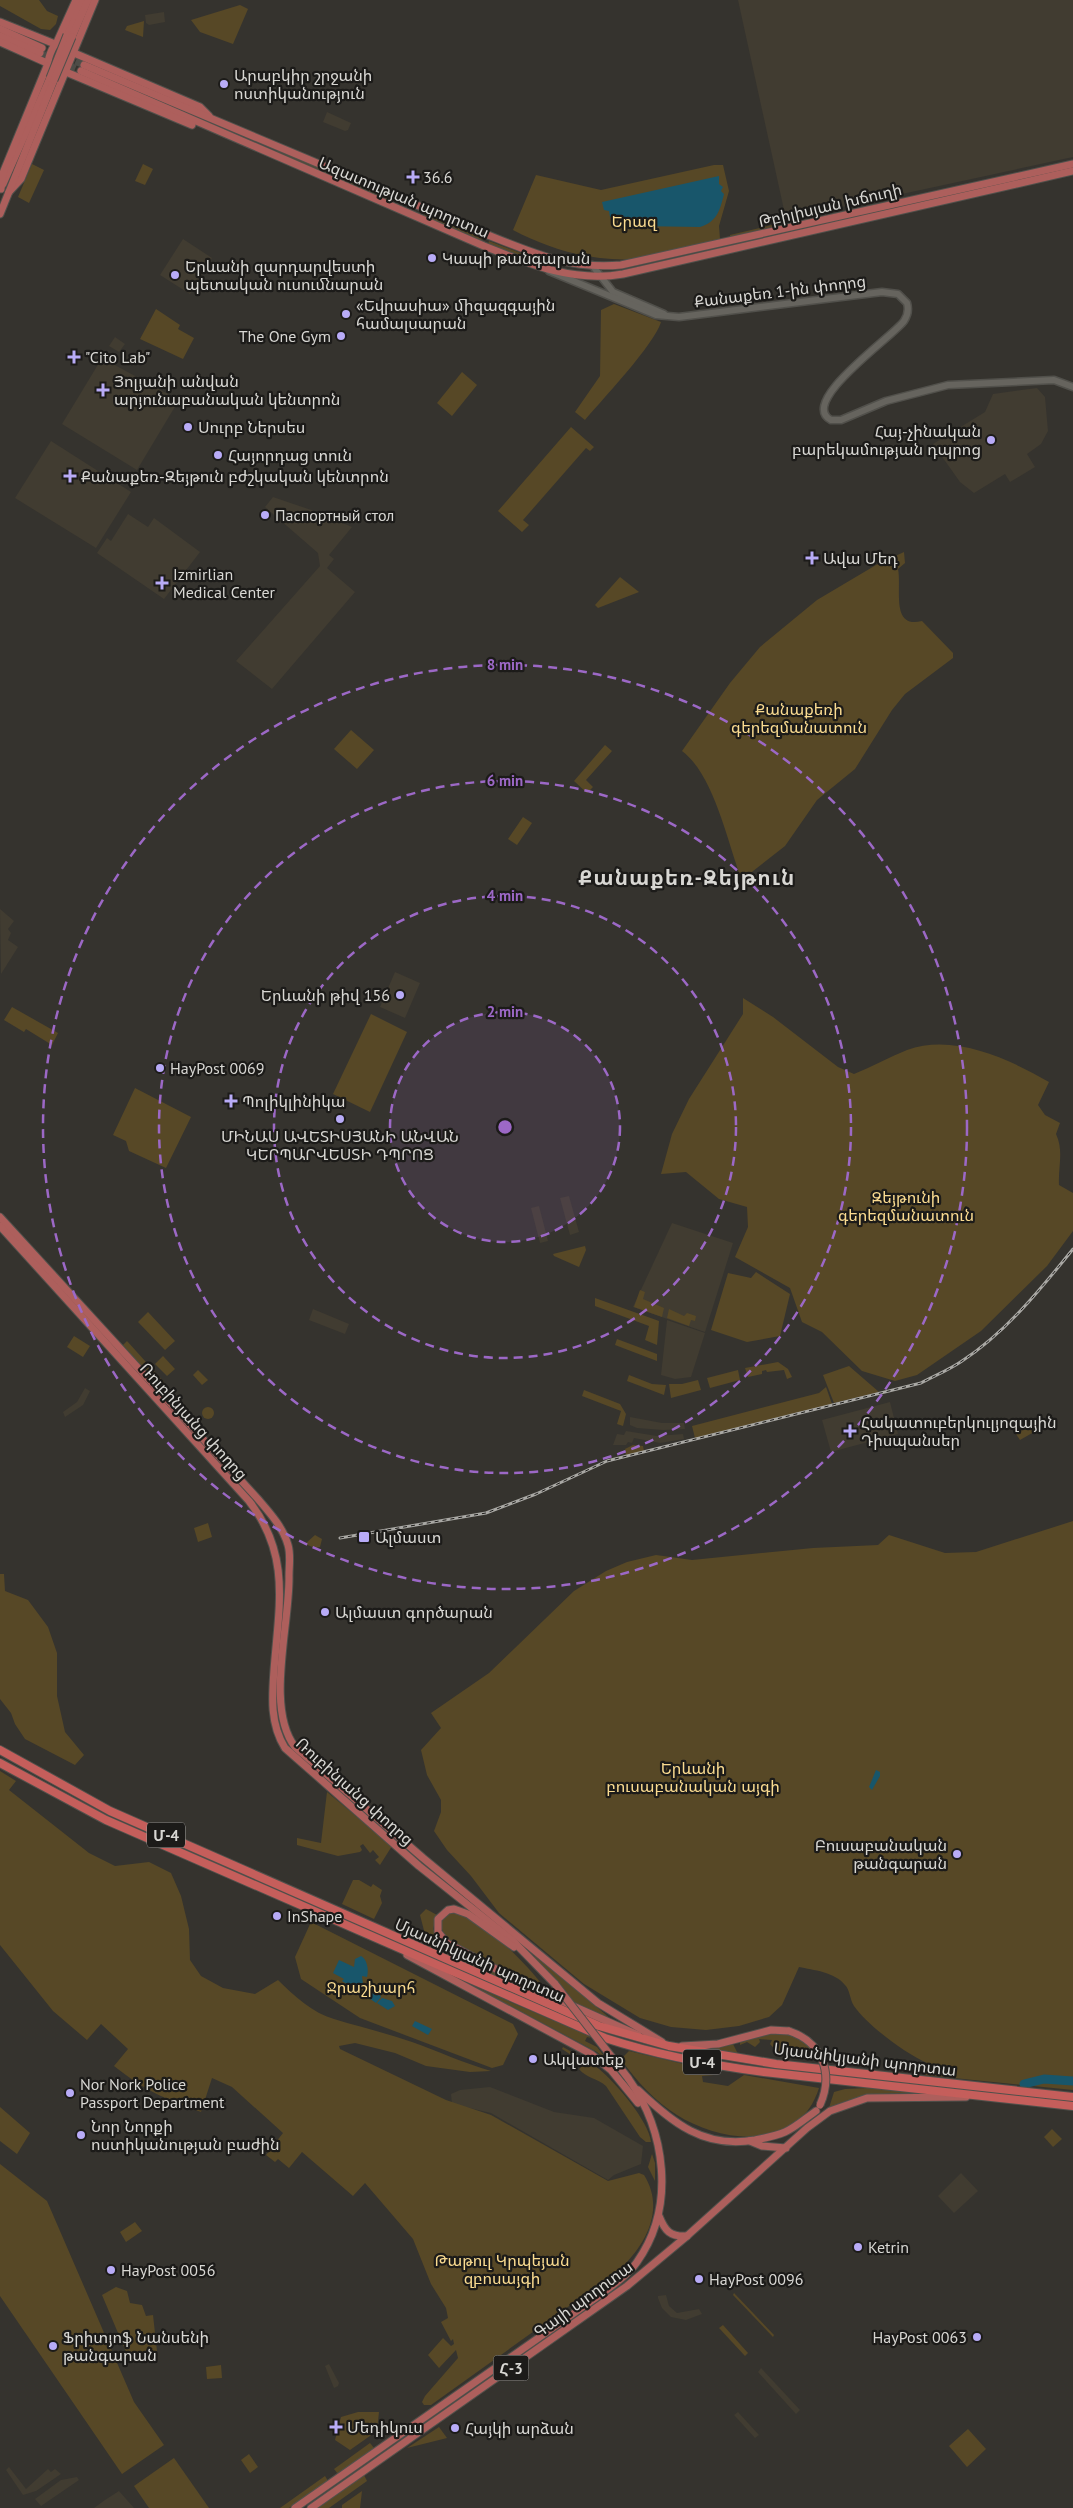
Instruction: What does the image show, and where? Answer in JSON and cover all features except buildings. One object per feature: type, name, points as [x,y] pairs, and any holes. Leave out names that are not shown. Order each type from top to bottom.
[{"type":"highway","name":"Մյասնիկյանի պողոտա","points":[[0,1750],[110,1810],[599,2026],[669,2046],[776,2064],[1073,2097]]},
{"type":"highway","name":"Մյասնիկյանի պողոտա","points":[[0,1763],[106,1820],[605,2038],[638,2049],[745,2070],[981,2097]]},
{"type":"highway","name":"Մ-4","points":[[981,2097],[1073,2106]]},
{"type":"main road","points":[[0,190],[3,173],[76,0]]},
{"type":"main road","points":[[9,192],[20,179],[59,76],[82,0]]},
{"type":"main road","points":[[70,36],[88,0]]},
{"type":"main road","points":[[0,190],[73,49],[95,0]]},
{"type":"main road","points":[[0,22],[58,43]]},
{"type":"main road","points":[[0,29],[41,51],[0,36]]},
{"type":"main road","points":[[0,42],[48,66]]},
{"type":"main road","name":"Ազատության պողոտա","points":[[73,49],[200,108],[213,120]]},
{"type":"main road","name":"Ազատության պողոտա","points":[[592,265],[550,259],[488,235],[246,132],[82,68],[209,127],[484,246],[545,270],[596,277]]},
{"type":"main road","points":[[0,214],[59,76]]},
{"type":"main road","name":"Ազատության պողոտա","points":[[59,76],[194,126],[209,127]]},
{"type":"main road","name":"Թբիլիսյան խճուղի","points":[[596,277],[614,276],[1073,164]]},
{"type":"main road","name":"Թբիլիսյան խճուղի","points":[[592,265],[621,265],[778,236],[1073,171]]},
{"type":"main road","points":[[484,246],[488,235]]},
{"type":"main road","points":[[545,270],[550,259]]},
{"type":"main road","name":"Քանաքեռ 1-ին փողոց","points":[[592,265],[596,277],[613,292],[665,314]]},
{"type":"main road","name":"Քանաքեռ 1-ին փողոց","points":[[545,270],[565,280],[656,315],[692,316],[882,292],[898,294],[907,303],[908,314],[898,329],[854,366],[827,398],[824,409],[828,419],[841,420],[886,401],[948,385],[1054,380],[1073,387]]},
{"type":"main road","points":[[613,292],[612,283],[614,276]]},
{"type":"main road","name":"Ռուբինյանց փողոց","points":[[0,1216],[271,1514],[287,1541],[290,1556],[280,1696],[284,1725],[291,1741],[423,1858],[568,1978],[612,2013],[669,2046]]},
{"type":"main road","name":"Ռուբինյանց փողոց","points":[[0,1226],[248,1501],[265,1524],[274,1544],[280,1596],[272,1706],[278,1734],[285,1748],[404,1853],[533,1960],[555,1984],[628,2078],[648,2115]]},
{"type":"main road","points":[[274,1544],[287,1541]]},
{"type":"main road","points":[[276,1559],[290,1556]]},
{"type":"main road","points":[[533,1960],[461,1910],[448,1910],[438,1919],[438,1932],[447,1943],[526,1985],[650,2041]]},
{"type":"main road","points":[[383,1941],[591,2054],[611,2070],[648,2115]]},
{"type":"main road","points":[[669,2046],[718,2044],[771,2030],[789,2031],[810,2042],[823,2060],[827,2077],[818,2108],[807,2128]]},
{"type":"main road","points":[[634,2087],[660,2112],[708,2140],[750,2141],[784,2132],[818,2108]]},
{"type":"main road","points":[[807,2128],[836,2108],[867,2098],[887,2096],[981,2097]]},
{"type":"main road","name":"Գայի պողոտա","points":[[295,2508],[623,2277],[636,2263],[646,2247],[659,2216],[662,2179],[659,2153],[648,2115]]},
{"type":"main road","name":"Գայի պողոտա","points":[[311,2508],[627,2286],[687,2236],[807,2128]]},
{"type":"main road","points":[[750,2141],[762,2146],[786,2148]]},
{"type":"main road","points":[[659,2216],[668,2232],[676,2236],[687,2236]]},
{"type":"shaded area","points":[[738,0],[1073,0],[1073,157],[786,219]]},
{"type":"shaded area","points":[[164,12],[165,22],[149,25],[146,23],[145,15]]},
{"type":"shaded area","points":[[327,112],[351,123],[348,130],[345,131],[323,122]]},
{"type":"shaded area","points":[[183,239],[212,258],[190,294],[160,275]]},
{"type":"shaded area","points":[[115,337],[125,344],[119,352],[109,346]]},
{"type":"shaded area","points":[[102,358],[179,400],[137,470],[62,424]]},
{"type":"shaded area","name":"Հայ-չինական բարեկամության դպրոց","points":[[1037,388],[1045,397],[1048,431],[1041,444],[1027,454],[1035,467],[1010,482],[1005,474],[974,493],[960,482],[933,444],[985,412],[993,394]]},
{"type":"shaded area","points":[[51,441],[131,492],[96,548],[15,498]]},
{"type":"shaded area","points":[[273,497],[320,513],[352,527],[329,555],[334,559],[327,568],[355,592],[272,689],[236,661],[320,566],[318,553],[265,507]]},
{"type":"shaded area","points":[[128,514],[148,527],[154,518],[200,552],[164,599],[97,553],[107,538],[111,541]]},
{"type":"shaded area","points":[[0,909],[14,921],[8,929],[11,933],[8,940],[18,947],[1,974]]},
{"type":"shaded area","name":"Երևանի թիվ 156","points":[[395,972],[420,983],[405,1018],[380,1007]]},
{"type":"shaded area","points":[[569,1196],[579,1232],[570,1235],[560,1198]]},
{"type":"shaded area","points":[[539,1206],[548,1241],[540,1243],[531,1208]]},
{"type":"shaded area","points":[[672,1223],[733,1243],[705,1332],[633,1307]]},
{"type":"shaded area","points":[[313,1309],[349,1324],[345,1334],[309,1320]]},
{"type":"shaded area","points":[[667,1320],[705,1333],[691,1377],[675,1379],[661,1375]]},
{"type":"shaded area","points":[[85,1388],[90,1391],[83,1405],[65,1417],[63,1412],[77,1402]]},
{"type":"shaded area","points":[[890,1402],[898,1434],[831,1452],[822,1420]]},
{"type":"shaded area","points":[[630,1417],[662,1423],[684,1423],[685,1429],[637,1428],[630,1425]]},
{"type":"shaded area","points":[[626,1431],[657,1436],[683,1434],[684,1439],[660,1443],[634,1438],[632,1443],[628,1442],[626,1445],[613,1445],[617,1434],[624,1435]]},
{"type":"shaded area","points":[[490,2087],[554,2112],[594,2118],[643,2146],[641,2164],[614,2175],[608,2180],[491,2113],[452,2104],[451,2094],[460,2090]]},
{"type":"shaded area","points":[[961,2173],[978,2191],[954,2213],[938,2196]]},
{"type":"shaded area","points":[[666,2295],[669,2306],[677,2313],[699,2309],[702,2314],[686,2320],[671,2317],[662,2308],[658,2298],[658,2296]]},
{"type":"shaded area","points":[[329,2364],[339,2383],[334,2388],[325,2366]]},
{"type":"shaded area","points":[[761,2368],[800,2410],[796,2414],[758,2372]]},
{"type":"shaded area","points":[[738,2412],[759,2435],[755,2438],[734,2415]]},
{"type":"shaded area","points":[[9,2467],[26,2489],[48,2469],[51,2472],[55,2469],[61,2474],[36,2491],[23,2495],[6,2470]]},
{"type":"shaded area","points":[[77,2477],[79,2480],[41,2506],[35,2499],[61,2480]]},
{"type":"shaded area","points":[[119,2491],[134,2508],[94,2508],[105,2500]]},
{"type":"green space","points":[[0,0],[39,0],[47,11],[58,16],[56,24],[50,30],[41,29],[0,6]]},
{"type":"green space","points":[[240,5],[248,9],[233,44],[200,32],[191,20]]},
{"type":"green space","points":[[144,21],[143,37],[125,30],[127,26]]},
{"type":"green space","points":[[278,149],[391,198],[389,201],[276,152]]},
{"type":"green space","points":[[32,164],[44,170],[29,203],[18,197]]},
{"type":"green space","points":[[143,164],[153,169],[145,185],[135,181]]},
{"type":"green space","name":"Երազ","points":[[714,165],[723,165],[729,191],[719,226],[720,239],[657,256],[636,259],[604,259],[558,249],[513,230],[536,175],[601,190]]},
{"type":"green space","points":[[425,212],[483,237],[481,240],[424,216]]},
{"type":"green space","points":[[772,225],[772,227],[730,237],[730,235]]},
{"type":"green space","points":[[489,241],[545,262],[544,265],[488,244]]},
{"type":"green space","points":[[614,304],[661,322],[639,358],[585,420],[575,412],[600,376],[601,310]]},
{"type":"green space","points":[[156,309],[180,325],[178,329],[194,338],[183,359],[140,339]]},
{"type":"green space","points":[[462,372],[477,385],[452,416],[437,403]]},
{"type":"green space","points":[[571,427],[594,447],[590,451],[586,448],[523,520],[529,525],[522,532],[498,511]]},
{"type":"green space","name":"Քանաքեռի գերեզմանատուն","points":[[904,552],[905,563],[898,569],[901,613],[905,619],[912,622],[922,621],[953,653],[953,658],[905,694],[892,710],[855,769],[817,800],[785,846],[748,875],[740,875],[711,791],[693,761],[682,751],[730,683],[760,647],[817,600],[876,565]]},
{"type":"green space","points":[[620,577],[639,592],[598,608],[595,605]]},
{"type":"green space","points":[[351,730],[374,750],[357,769],[334,749]]},
{"type":"green space","points":[[605,745],[612,751],[586,780],[593,787],[587,793],[574,781]]},
{"type":"green space","points":[[523,817],[532,823],[517,845],[508,839]]},
{"type":"green space","name":"Զեյթունի գերեզմանատուն","points":[[743,998],[773,1017],[838,1067],[854,1074],[907,1050],[943,1045],[981,1051],[999,1057],[1049,1082],[1038,1105],[1045,1115],[1060,1123],[1056,1134],[1060,1147],[1059,1185],[1073,1193],[1073,1231],[1047,1266],[981,1331],[917,1375],[895,1381],[862,1371],[822,1332],[802,1322],[790,1288],[735,1257],[748,1227],[747,1207],[719,1199],[686,1172],[661,1174],[672,1134],[689,1099],[743,1014]]},
{"type":"green space","points":[[12,1007],[58,1033],[52,1045],[26,1029],[24,1032],[4,1020]]},
{"type":"green space","points":[[371,1014],[407,1032],[370,1112],[333,1094]]},
{"type":"green space","points":[[135,1088],[191,1117],[166,1168],[129,1151],[126,1141],[113,1135]]},
{"type":"green space","points":[[585,1246],[586,1250],[579,1267],[553,1254]]},
{"type":"green space","points":[[756,1272],[790,1294],[780,1336],[747,1342],[711,1330],[728,1273],[751,1278]]},
{"type":"green space","points":[[640,1290],[645,1292],[643,1299],[664,1308],[662,1317],[634,1307]]},
{"type":"green space","points":[[595,1298],[659,1321],[657,1345],[645,1340],[649,1326],[595,1306]]},
{"type":"green space","points":[[669,1309],[684,1316],[687,1313],[696,1316],[695,1321],[691,1320],[689,1326],[667,1318]]},
{"type":"green space","points":[[148,1312],[175,1341],[165,1350],[138,1322]]},
{"type":"green space","points":[[74,1336],[90,1346],[83,1357],[67,1347]]},
{"type":"green space","points":[[617,1339],[657,1354],[657,1361],[615,1345]]},
{"type":"green space","points":[[127,1341],[164,1382],[159,1386],[123,1345]]},
{"type":"green space","points":[[163,1356],[175,1369],[167,1376],[155,1364]]},
{"type":"green space","points":[[778,1362],[788,1369],[792,1377],[787,1379],[784,1370],[767,1372],[766,1370],[762,1371],[762,1374],[748,1377],[745,1368]]},
{"type":"green space","points":[[849,1366],[879,1392],[834,1403],[823,1375]]},
{"type":"green space","points":[[198,1370],[208,1380],[202,1385],[193,1375]]},
{"type":"green space","points":[[738,1370],[740,1380],[710,1388],[707,1378]]},
{"type":"green space","points":[[629,1375],[652,1384],[666,1385],[664,1395],[627,1381]]},
{"type":"green space","points":[[698,1380],[701,1390],[671,1398],[669,1384],[682,1384]]},
{"type":"green space","points":[[826,1387],[832,1404],[695,1438],[692,1426],[819,1393]]},
{"type":"green space","points":[[584,1390],[620,1404],[626,1414],[623,1426],[617,1424],[621,1411],[582,1396]]},
{"type":"green space","points":[[206,1407],[210,1407],[214,1413],[210,1419],[206,1419],[202,1415],[202,1411]]},
{"type":"green space","points":[[1030,1425],[1034,1432],[1020,1440],[1016,1434]]},
{"type":"green space","points":[[633,1445],[643,1446],[644,1451],[626,1455],[625,1449]]},
{"type":"green space","name":"Երևանի բուսաբանական այգի","points":[[1073,1521],[1073,2090],[924,2075],[927,2063],[898,2046],[868,2022],[854,2006],[848,1990],[841,1981],[824,1972],[799,1967],[782,2005],[769,2017],[739,2026],[706,2030],[671,2027],[640,2018],[584,1984],[499,1913],[471,1876],[447,1850],[434,1831],[441,1812],[441,1800],[427,1775],[421,1750],[441,1728],[431,1713],[489,1673],[574,1591],[606,1571],[627,1562],[656,1555],[692,1560],[813,1548],[878,1545],[889,1535],[945,1553],[976,1552]]},
{"type":"green space","points":[[208,1523],[212,1537],[198,1542],[194,1528]]},
{"type":"green space","points":[[315,1535],[322,1539],[320,1547],[315,1548],[305,1544]]},
{"type":"green space","points":[[0,1574],[4,1574],[5,1591],[28,1600],[48,1627],[57,1653],[57,1696],[65,1732],[84,1755],[75,1765],[25,1739],[15,1724],[11,1713],[0,1699]]},
{"type":"green space","name":"Թաթուլ Կրպեյան զբոսայգի","points":[[0,1771],[16,1781],[9,1790],[89,1853],[115,1866],[149,1862],[171,1873],[181,1896],[189,1929],[190,1960],[201,1976],[223,1988],[255,1994],[278,1980],[304,2003],[326,2016],[402,2039],[491,2071],[470,2072],[426,2066],[395,2053],[355,2043],[339,2046],[340,2049],[446,2100],[491,2115],[608,2181],[639,2173],[644,2175],[653,2201],[653,2214],[644,2239],[637,2250],[618,2271],[431,2405],[424,2405],[422,2402],[425,2396],[458,2358],[456,2350],[439,2368],[428,2355],[443,2338],[451,2346],[454,2344],[453,2339],[451,2341],[441,2322],[448,2318],[446,2308],[431,2284],[413,2239],[365,2183],[353,2196],[302,2152],[289,2168],[278,2159],[275,2162],[266,2155],[283,2133],[232,2087],[212,2078],[201,2112],[145,2088],[114,2066],[128,2049],[101,2024],[87,2040],[53,2011],[0,1945]]},
{"type":"green space","points":[[327,1792],[392,1846],[380,1865],[375,1860],[379,1857],[373,1850],[370,1853],[363,1844],[360,1846],[362,1850],[360,1852],[338,1856],[297,1845],[297,1838],[321,1843]]},
{"type":"green space","points":[[353,1880],[359,1880],[371,1887],[373,1884],[382,1890],[380,1896],[382,1903],[374,1919],[342,1904]]},
{"type":"green space","points":[[426,1909],[437,1915],[433,1929],[442,1945],[559,2002],[559,2005],[428,1946],[420,1915]]},
{"type":"green space","points":[[451,1913],[476,1922],[505,1945],[519,1958],[549,1994],[449,1940],[441,1925],[444,1918]]},
{"type":"green space","name":"Ջրաշխարհ","points":[[311,1922],[513,2024],[518,2034],[503,2065],[492,2068],[360,2018],[301,1979],[295,1957]]},
{"type":"green space","points":[[536,1955],[612,2020],[575,2004],[534,1957]]},
{"type":"green space","points":[[471,1985],[587,2035],[591,2038],[587,2037],[585,2041],[597,2047],[611,2065],[597,2052]]},
{"type":"green space","points":[[771,2032],[798,2038],[808,2046],[817,2058],[779,2054],[770,2044],[772,2040],[759,2039],[760,2042],[755,2047],[747,2042],[740,2045],[740,2039]]},
{"type":"green space","points":[[733,2044],[738,2054],[707,2050]]},
{"type":"green space","points":[[563,2047],[595,2066],[614,2083],[638,2113],[649,2133],[651,2142],[646,2142],[640,2137],[606,2086],[582,2072],[579,2069],[585,2064],[562,2049]]},
{"type":"green space","points":[[629,2051],[713,2071],[714,2075],[702,2076],[703,2082],[728,2086],[744,2075],[819,2088],[809,2109],[795,2123],[777,2132],[758,2136],[737,2136],[716,2132],[695,2125],[677,2115],[654,2097],[621,2059]]},
{"type":"green space","points":[[868,2088],[949,2095],[903,2093],[873,2095],[843,2102],[829,2108],[834,2092],[845,2089]]},
{"type":"green space","points":[[0,2107],[30,2133],[17,2154],[0,2141]]},
{"type":"green space","points":[[1052,2129],[1062,2139],[1053,2147],[1044,2137]]},
{"type":"green space","points":[[652,2154],[655,2163],[655,2181],[648,2167]]},
{"type":"green space","points":[[0,2164],[47,2201],[134,2402],[164,2445],[122,2474],[0,2296]]},
{"type":"green space","points":[[135,2222],[142,2231],[126,2242],[120,2232]]},
{"type":"green space","points":[[116,2287],[127,2291],[130,2303],[142,2305],[146,2316],[153,2315],[157,2351],[129,2359],[102,2295]]},
{"type":"green space","points":[[734,2293],[774,2335],[773,2337],[733,2295]]},
{"type":"green space","points":[[723,2325],[748,2353],[745,2356],[719,2328]]},
{"type":"green space","points":[[221,2365],[222,2378],[207,2379],[206,2367]]},
{"type":"green space","points":[[358,2412],[379,2412],[377,2431],[350,2450],[335,2440],[341,2417]]},
{"type":"green space","points":[[439,2427],[447,2438],[407,2448]]},
{"type":"green space","points":[[968,2429],[986,2449],[967,2467],[949,2446]]},
{"type":"green space","points":[[370,2443],[374,2448],[338,2474],[334,2469]]},
{"type":"green space","points":[[249,2454],[258,2467],[250,2473],[241,2460]]},
{"type":"green space","points":[[174,2458],[209,2508],[149,2508],[134,2486]]},
{"type":"green space","points":[[364,2475],[367,2481],[329,2508],[318,2508]]},
{"type":"green space","points":[[325,2476],[328,2481],[289,2508],[280,2508]]},
{"type":"green space","points":[[362,2491],[360,2508],[342,2508],[342,2505]]},
{"type":"water","points":[[719,176],[719,184],[723,187],[721,191],[724,194],[719,210],[714,219],[700,227],[636,226],[636,218],[615,219],[610,217],[609,211],[604,210],[602,202]]},
{"type":"water","points":[[876,1770],[880,1772],[880,1776],[872,1790],[869,1787]]},
{"type":"water","points":[[361,1956],[366,1962],[368,1974],[367,1977],[362,1976],[363,1984],[354,1995],[347,1984],[342,1981],[344,1979],[333,1973],[339,1960],[354,1967],[355,1959]]},
{"type":"water","points":[[373,1986],[378,1989],[381,1997],[376,2003],[362,1993]]},
{"type":"water","points":[[382,1998],[392,2001],[395,2006],[388,2010],[377,2003]]},
{"type":"water","points":[[415,2021],[432,2029],[428,2035],[412,2026]]},
{"type":"waterway","points":[[1024,2084],[1044,2079],[1073,2081]]},
{"type":"tunnel","points":[[40,53],[81,71]]},
{"type":"tunnel","points":[[66,57],[84,65]]},
{"type":"railway","points":[[340,1538],[486,1513],[536,1494],[607,1461],[921,1383],[947,1370],[978,1350],[1008,1324],[1073,1249]]},
{"type":"place","name":"Արաբկիր շրջանի ոստիկանություն","points":[[224,84]]},
{"type":"place","name":"36.6","points":[[413,177]]},
{"type":"place","name":"Կապի թանգարան","points":[[432,258]]},
{"type":"place","name":"Երևանի զարդարվեստի պետական ուսումնարան","points":[[175,275]]},
{"type":"place","name":"«Եվրասիա» միզազգային համալսարան","points":[[346,314]]},
{"type":"place","name":"The One Gym","points":[[341,336]]},
{"type":"place","name":"\"Cito Lab\"","points":[[74,357]]},
{"type":"place","name":"Յոլյանի անվան արյունաբանական կենտրոն","points":[[103,390]]},
{"type":"place","name":"Սուրբ Ներսես","points":[[188,427]]},
{"type":"place","name":"Հայ-չինական բարեկամության դպրոց","points":[[991,440]]},
{"type":"place","name":"Հայորդաց տուն","points":[[218,455]]},
{"type":"place","name":"Քանաքեռ-Զեյթուն բժշկական կենտրոն","points":[[70,476]]},
{"type":"place","name":"Паспортный стол","points":[[265,515]]},
{"type":"place","name":"Ավա Մեդ","points":[[812,558]]},
{"type":"place","name":"Izmirlian Medical Center","points":[[162,583]]},
{"type":"place","name":"Երևանի թիվ 156","points":[[400,995]]},
{"type":"place","name":"HayPost 0069","points":[[160,1068]]},
{"type":"place","name":"Պոլիկլինիկա","points":[[231,1101]]},
{"type":"place","name":"ՄԻՆԱՍ ԱՎԵՏԻՍՅԱՆԻ ԱՆՎԱՆ ԿԵՐՊԱՐՎԵՍՏԻ ԴՊՐՈՑ","points":[[340,1119]]},
{"type":"place","name":"Հակատուբերկուլյոզային Դիսպանսեր","points":[[850,1431]]},
{"type":"place","name":"Ալմաստ","points":[[364,1537]]},
{"type":"place","name":"Ալմաստ գործարան","points":[[325,1612]]},
{"type":"place","name":"Բուսաբանական թանգարան","points":[[957,1854]]},
{"type":"place","name":"InShape","points":[[277,1916]]},
{"type":"place","name":"Ակվատեք","points":[[533,2059]]},
{"type":"place","name":"Nor Nork Police Passport Department","points":[[70,2093]]},
{"type":"place","name":"Նոր Նորքի ոստիկանության բաժին","points":[[81,2135]]},
{"type":"place","name":"Ketrin","points":[[858,2247]]},
{"type":"place","name":"HayPost 0056","points":[[111,2270]]},
{"type":"place","name":"HayPost 0096","points":[[699,2279]]},
{"type":"place","name":"HayPost 0063","points":[[977,2337]]},
{"type":"place","name":"Ֆրիտյոֆ Նանսենի թանգարան","points":[[53,2346]]},
{"type":"place","name":"Մեդիկուս","points":[[336,2427]]},
{"type":"place","name":"Հայկի արձան","points":[[455,2428]]},
{"type":"district","name":"Քանաքեռ-Զեյթուն","points":[[687,877]]}]
